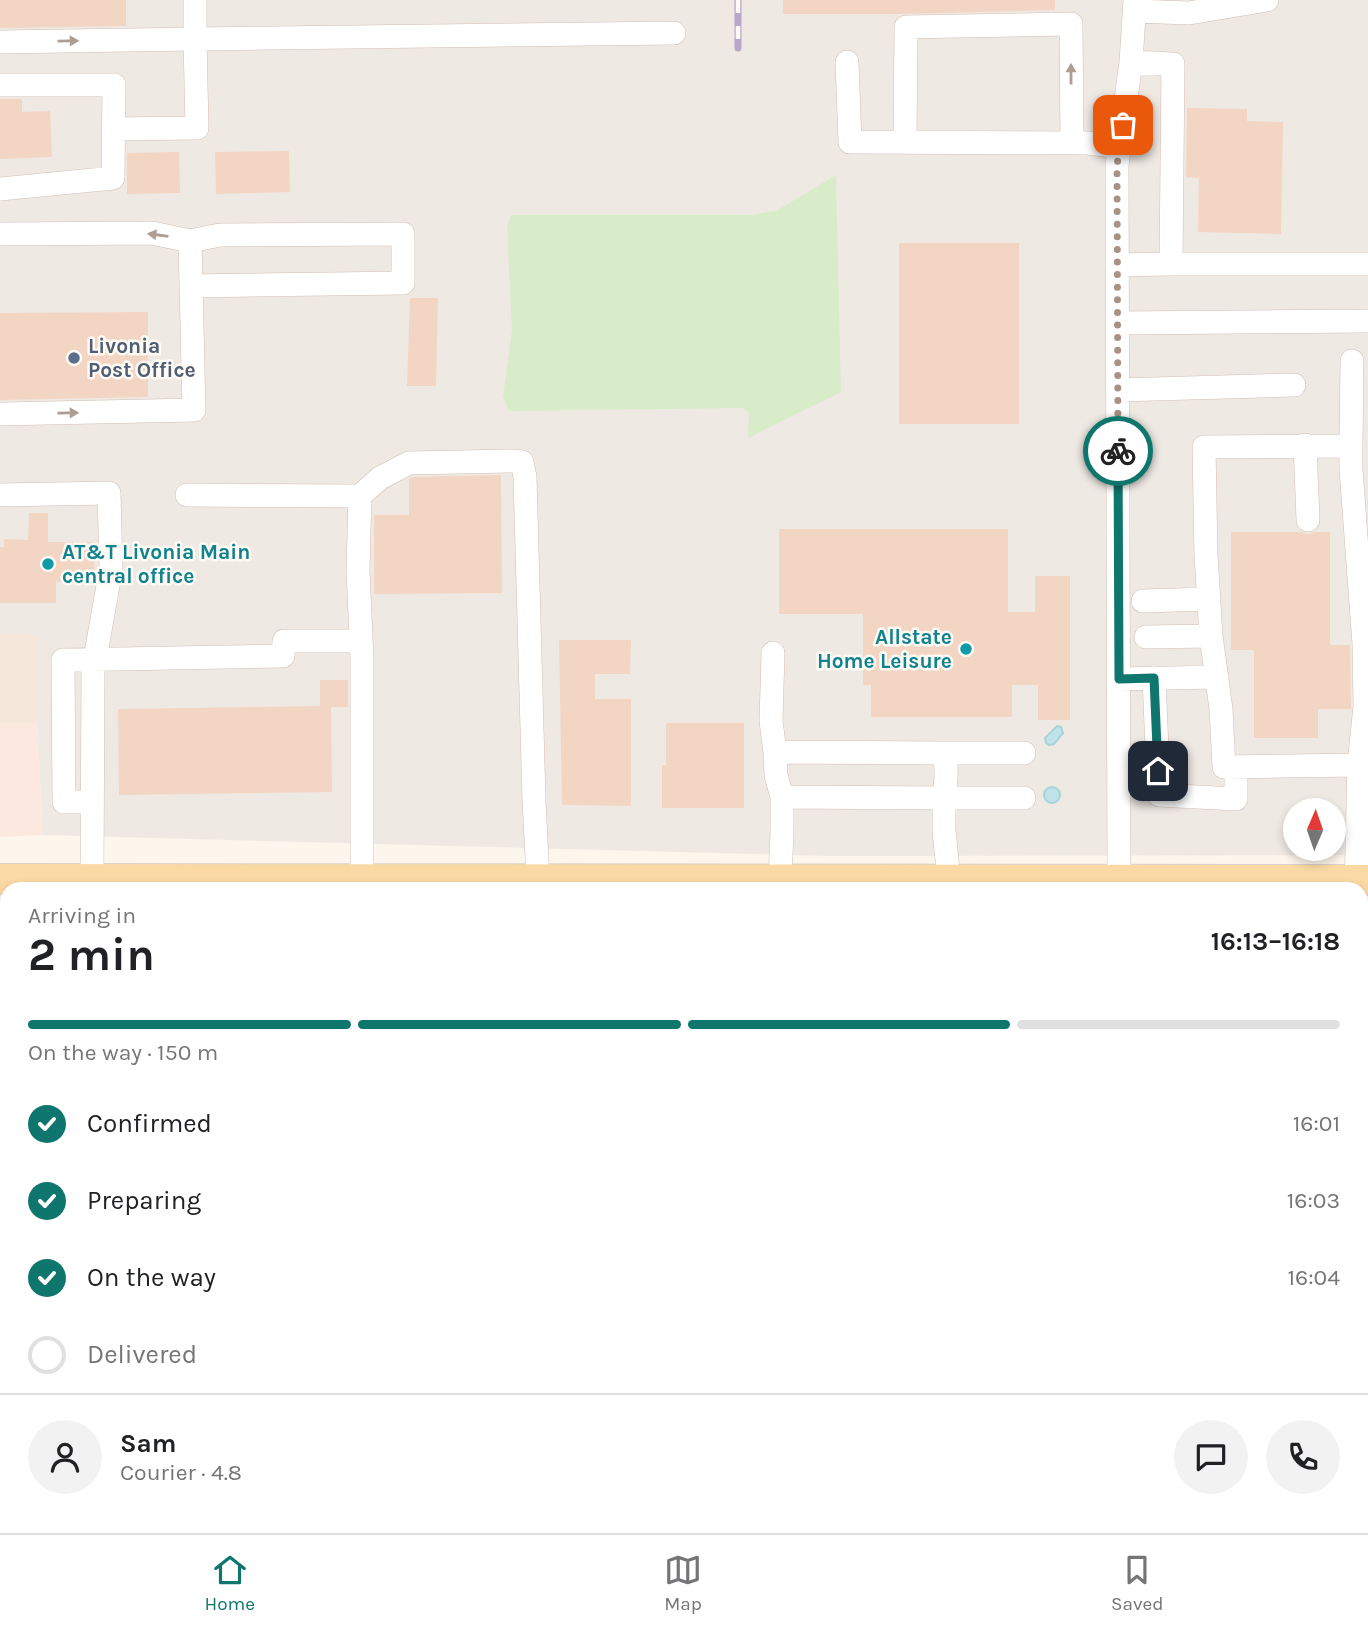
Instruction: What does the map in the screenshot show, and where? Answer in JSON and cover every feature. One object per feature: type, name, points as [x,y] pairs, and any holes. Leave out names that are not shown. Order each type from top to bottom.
[{"type":"main road","points":[[0,879],[105,882]]},
{"type":"main road","points":[[714,882],[812,882]]},
{"type":"street","points":[[114,129],[197,128],[195,0]]},
{"type":"street","points":[[1111,882],[1119,679],[1117,165],[1131,62],[1135,6],[1189,7],[1267,0]]},
{"type":"street","points":[[905,142],[906,26],[1071,24],[1072,142]]},
{"type":"street","points":[[0,41],[674,33]]},
{"type":"street","points":[[848,62],[850,142],[1072,142],[1120,147]]},
{"type":"street","points":[[1131,62],[1173,64],[1171,264]]},
{"type":"street","points":[[0,85],[114,85],[114,129],[113,178],[0,189]]},
{"type":"street","points":[[0,234],[152,233],[190,241],[220,235],[403,234],[403,283],[191,281]]},
{"type":"street","points":[[0,414],[194,410],[190,241]]},
{"type":"street","points":[[1117,265],[1368,264]]},
{"type":"street","points":[[1118,323],[1368,321]]},
{"type":"street","points":[[1352,361],[1351,469],[1365,693],[1359,765],[1360,882]]},
{"type":"street","points":[[1118,390],[1294,385]]},
{"type":"street","points":[[1305,445],[1308,520]]},
{"type":"street","points":[[1351,446],[1203,447],[1211,636],[1221,709],[1224,767],[1359,765]]},
{"type":"street","points":[[187,495],[360,496],[380,478],[409,463],[522,462],[526,490],[534,800],[554,882]]},
{"type":"street","points":[[0,495],[109,494],[111,569],[94,659]]},
{"type":"street","points":[[360,496],[358,571],[361,641],[385,882]]},
{"type":"street","points":[[1143,601],[1209,599]]},
{"type":"street","points":[[1146,637],[1211,636]]},
{"type":"street","points":[[92,880],[92,802],[64,802],[63,660],[283,656],[284,641],[361,641]]},
{"type":"street","points":[[773,653],[771,720],[776,775],[782,797],[780,880]]},
{"type":"street","points":[[1119,679],[1217,677]]},
{"type":"street","points":[[1154,678],[1159,794],[1236,799],[1236,767]]},
{"type":"street","points":[[775,752],[1024,753]]},
{"type":"street","points":[[941,753],[945,757],[946,765],[944,831],[950,882]]},
{"type":"street","points":[[782,797],[1024,798]]},
{"type":"shaded area","points":[[0,0],[1368,0],[1368,855],[1346,855],[1346,798],[1283,798],[1283,855],[827,856],[43,835],[37,723],[37,634],[0,634]]},
{"type":"shaded area","points":[[0,634],[37,634],[37,723],[0,723]]},
{"type":"shaded area","points":[[0,723],[37,723],[43,835],[0,837]]},
{"type":"green space","points":[[836,175],[841,392],[748,438],[749,413],[742,408],[509,411],[503,397],[512,330],[507,227],[511,215],[749,215],[776,211]]},
{"type":"water","points":[[1057,726],[1061,727],[1063,733],[1054,744],[1049,745],[1045,738]]},
{"type":"water","points":[[1049,787],[1055,787],[1060,795],[1058,801],[1049,803],[1044,798],[1044,792]]},
{"type":"building","points":[[0,0],[126,0],[126,26],[0,28]]},
{"type":"building","points":[[783,0],[1055,0],[1055,10],[783,14]]},
{"type":"building","points":[[0,99],[22,99],[22,112],[50,111],[52,157],[0,159]]},
{"type":"building","points":[[1187,108],[1247,109],[1247,121],[1283,122],[1281,234],[1198,232],[1199,178],[1186,177]]},
{"type":"building","points":[[289,151],[290,192],[216,194],[215,152]]},
{"type":"building","points":[[179,152],[180,193],[127,194],[127,153]]},
{"type":"building","points":[[899,243],[1019,243],[1019,424],[899,424]]},
{"type":"building","points":[[410,298],[438,298],[436,386],[407,386]]},
{"type":"building","name":"Livonia Post Office","points":[[148,312],[148,397],[0,400],[0,313]]},
{"type":"building","points":[[501,475],[502,593],[374,594],[374,515],[409,515],[409,479]]},
{"type":"building","name":"AT&T Livonia Main central office","points":[[29,513],[48,513],[48,542],[95,542],[94,582],[56,582],[56,603],[0,603],[0,547],[4,547],[4,539],[28,540]]},
{"type":"building","name":"Allstate Home Leisure","points":[[779,529],[1008,529],[1008,612],[1035,612],[1035,576],[1070,576],[1070,720],[1038,720],[1038,685],[1012,685],[1012,717],[871,717],[871,685],[863,685],[863,614],[779,614]]},
{"type":"building","points":[[1231,532],[1330,532],[1330,645],[1350,645],[1351,709],[1318,709],[1318,738],[1254,738],[1254,650],[1231,650]]},
{"type":"building","points":[[559,640],[631,640],[630,674],[595,674],[595,699],[631,699],[631,806],[562,805]]},
{"type":"building","points":[[320,680],[348,680],[348,707],[331,707],[332,792],[119,795],[118,709],[320,706]]},
{"type":"building","points":[[666,723],[744,723],[744,808],[662,808]]},
{"type":"railway","points":[[738,0],[738,48]]},
{"type":"way so far","points":[[1118,451],[1117,165],[1123,125]]},
{"type":"place","name":"Livonia Post Office","points":[[74,358]]},
{"type":"place","name":"AT&T Livonia Main central office","points":[[48,564]]},
{"type":"place","name":"Allstate Home Leisure","points":[[966,649]]},
{"type":"route","points":[[1118,451],[1119,679],[1154,678],[1158,771]]}]
